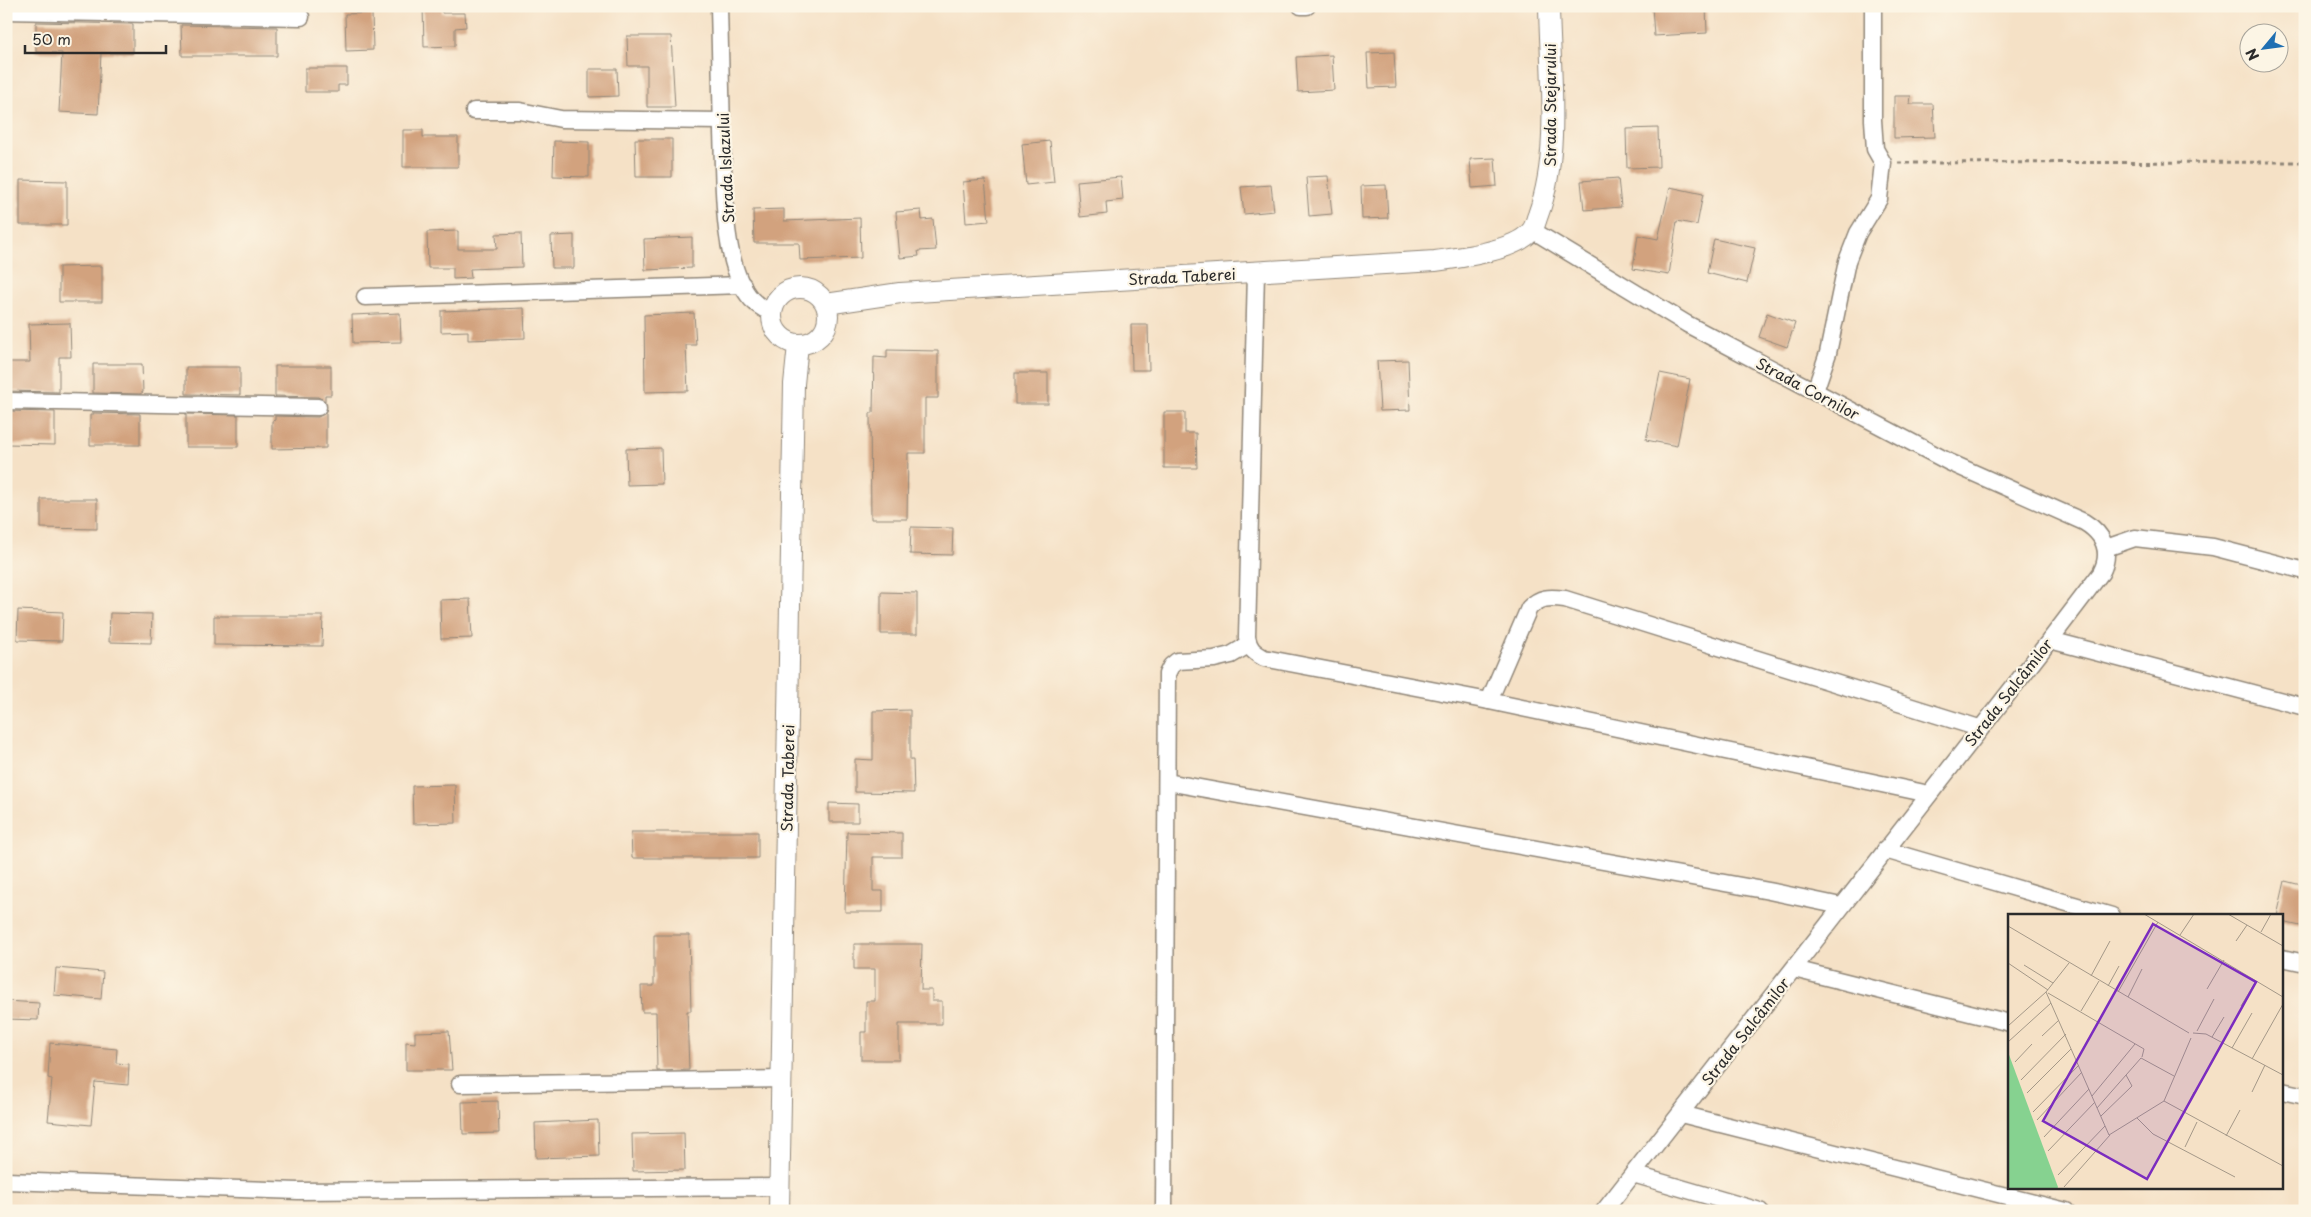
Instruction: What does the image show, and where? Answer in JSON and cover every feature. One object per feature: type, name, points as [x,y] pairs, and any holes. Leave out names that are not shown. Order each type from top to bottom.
[{"type":"street","name":"Strada Islazului","points":[[719,6],[724,192],[729,240],[742,285],[756,303],[772,314]]},
{"type":"street","points":[[1301,6],[1307,6]]},
{"type":"street","name":"Strada Stejarului","points":[[1532,230],[1543,200],[1549,168],[1551,134],[1549,6]]},
{"type":"street","points":[[1814,392],[1828,353],[1847,261],[1858,233],[1879,199],[1883,163],[1876,149],[1873,120],[1873,6]]},
{"type":"street","points":[[6,11],[301,17]]},
{"type":"street","points":[[474,111],[520,111],[561,119],[722,121]]},
{"type":"street","name":"Strada Taberei","points":[[826,304],[900,293],[1435,261],[1473,256],[1500,248],[1532,230]]},
{"type":"street","name":"Strada Cornilor","points":[[1532,230],[1687,324],[1814,392],[1949,462],[2094,528],[2106,548]]},
{"type":"street","points":[[1256,272],[1247,636],[1248,645],[1254,653],[1264,658],[1489,701],[1929,794]]},
{"type":"street","points":[[365,297],[742,285]]},
{"type":"street","points":[[792,289],[808,289],[816,292],[826,304],[828,312],[826,329],[814,341],[798,345],[784,340],[775,328],[772,314],[778,298],[792,289]]},
{"type":"street","name":"Strada Taberei","points":[[779,1211],[794,384],[798,345]]},
{"type":"street","points":[[6,401],[318,407]]},
{"type":"street","points":[[2106,548],[2135,538],[2204,546],[2305,571]]},
{"type":"street","name":"Strada Salcâmilor","points":[[1604,1211],[1794,969],[1979,728],[2050,640],[2107,562],[2106,548]]},
{"type":"street","points":[[1489,701],[1529,608],[1538,599],[1550,597],[1565,599],[1979,728]]},
{"type":"street","points":[[2050,640],[2305,707]]},
{"type":"street","points":[[1164,1211],[1167,674],[1171,666],[1177,661],[1214,659],[1231,655],[1248,645]]},
{"type":"street","points":[[1167,782],[1769,891],[1841,906]]},
{"type":"street","points":[[1885,850],[2105,914]]},
{"type":"street","points":[[2284,958],[2305,963]]},
{"type":"street","points":[[1794,969],[2008,1022]]},
{"type":"street","points":[[460,1084],[781,1079]]},
{"type":"street","points":[[2284,1091],[2305,1096]]},
{"type":"street","points":[[1681,1114],[2066,1211]]},
{"type":"street","points":[[1633,1174],[1760,1211]]},
{"type":"street","points":[[6,1181],[298,1191],[779,1187]]},
{"type":"path","points":[[1883,163],[2305,162]]},
{"type":"building","points":[[423,6],[442,6],[442,13],[465,13],[466,27],[455,28],[455,46],[424,47]]},
{"type":"building","points":[[1652,6],[1706,6],[1707,33],[1654,36]]},
{"type":"building","points":[[372,13],[373,50],[346,51],[345,14]]},
{"type":"building","points":[[36,22],[133,24],[133,53],[101,53],[98,114],[59,112],[62,53],[36,52]]},
{"type":"building","points":[[181,25],[277,27],[277,56],[182,56]]},
{"type":"building","points":[[627,36],[671,36],[675,107],[647,107],[647,66],[628,66]]},
{"type":"building","points":[[1394,52],[1396,87],[1369,88],[1367,53]]},
{"type":"building","points":[[1332,55],[1334,90],[1298,92],[1296,57]]},
{"type":"building","points":[[305,68],[347,68],[347,85],[338,85],[338,92],[305,92]]},
{"type":"building","points":[[589,69],[617,69],[618,96],[589,97]]},
{"type":"building","points":[[1894,96],[1911,96],[1910,104],[1933,104],[1935,137],[1894,138]]},
{"type":"building","points":[[1658,128],[1659,167],[1627,168],[1626,129]]},
{"type":"building","points":[[403,130],[423,130],[423,137],[458,137],[458,167],[403,167]]},
{"type":"building","points":[[635,139],[672,139],[672,177],[636,177]]},
{"type":"building","points":[[554,141],[589,142],[589,177],[553,176]]},
{"type":"building","points":[[1050,141],[1054,182],[1026,185],[1022,144]]},
{"type":"building","points":[[1495,158],[1497,186],[1472,188],[1470,159]]},
{"type":"building","points":[[1328,176],[1332,214],[1309,216],[1306,177]]},
{"type":"building","points":[[1121,177],[1123,200],[1106,202],[1107,214],[1080,217],[1077,181]]},
{"type":"building","points":[[1618,178],[1621,207],[1584,210],[1581,181]]},
{"type":"building","points":[[20,180],[67,181],[67,225],[20,225]]},
{"type":"building","points":[[985,180],[989,221],[966,223],[963,182]]},
{"type":"building","points":[[1271,185],[1274,211],[1244,214],[1241,187]]},
{"type":"building","points":[[1386,185],[1388,218],[1362,219],[1361,186]]},
{"type":"building","points":[[1670,187],[1703,194],[1697,225],[1677,221],[1669,275],[1633,269],[1638,235],[1658,239]]},
{"type":"building","points":[[784,209],[784,221],[860,218],[861,258],[800,260],[799,243],[754,243],[753,210]]},
{"type":"building","points":[[921,210],[922,220],[933,219],[936,250],[918,251],[919,256],[900,258],[896,212]]},
{"type":"building","points":[[458,231],[458,249],[497,249],[496,234],[521,233],[522,267],[470,269],[471,278],[453,279],[453,268],[428,268],[427,232]]},
{"type":"building","points":[[574,235],[574,268],[552,268],[551,236]]},
{"type":"building","points":[[692,237],[692,268],[645,270],[644,239]]},
{"type":"building","points":[[1714,239],[1755,248],[1747,283],[1707,273]]},
{"type":"building","points":[[102,266],[102,302],[59,302],[59,267]]},
{"type":"building","points":[[524,308],[525,338],[468,340],[468,331],[441,332],[441,311]]},
{"type":"building","points":[[400,313],[401,342],[353,343],[352,315]]},
{"type":"building","points":[[694,313],[696,345],[686,345],[688,391],[645,392],[644,315]]},
{"type":"building","points":[[1767,313],[1795,323],[1787,347],[1759,337]]},
{"type":"building","points":[[70,323],[71,357],[59,357],[59,392],[6,391],[6,362],[30,362],[29,324]]},
{"type":"building","points":[[1131,325],[1148,325],[1149,370],[1132,370]]},
{"type":"building","points":[[887,350],[938,351],[938,398],[925,398],[925,453],[908,453],[907,519],[871,519],[870,413],[873,413],[874,357],[887,358]]},
{"type":"building","points":[[1408,360],[1410,410],[1380,411],[1377,361]]},
{"type":"building","points":[[93,364],[142,364],[143,392],[140,394],[93,393]]},
{"type":"building","points":[[275,366],[331,366],[331,395],[325,395],[325,401],[318,397],[275,396]]},
{"type":"building","points":[[186,367],[240,367],[240,395],[186,394]]},
{"type":"building","points":[[1015,373],[1048,373],[1048,404],[1015,404]]},
{"type":"building","points":[[1660,373],[1690,379],[1677,446],[1646,440]]},
{"type":"building","points":[[6,411],[55,412],[55,445],[6,444]]},
{"type":"building","points":[[1164,412],[1185,412],[1185,433],[1196,433],[1197,468],[1164,468]]},
{"type":"building","points":[[93,413],[140,414],[140,445],[90,445],[90,415],[93,415]]},
{"type":"building","points":[[326,413],[326,448],[272,449],[272,421],[275,420],[275,416],[318,417]]},
{"type":"building","points":[[186,414],[238,415],[238,447],[186,447]]},
{"type":"building","points":[[661,448],[662,484],[627,485],[626,449]]},
{"type":"building","points":[[41,499],[97,499],[97,529],[41,528]]},
{"type":"building","points":[[911,527],[953,528],[952,555],[910,554]]},
{"type":"building","points":[[881,592],[917,593],[917,634],[881,634]]},
{"type":"building","points":[[470,599],[472,638],[441,639],[440,600]]},
{"type":"building","points":[[18,610],[63,612],[62,641],[17,640]]},
{"type":"building","points":[[110,613],[152,614],[151,643],[109,642]]},
{"type":"building","points":[[214,616],[323,616],[322,646],[214,645]]},
{"type":"building","points":[[910,710],[910,760],[913,760],[914,793],[855,792],[855,759],[873,760],[873,711]]},
{"type":"building","points":[[455,785],[456,823],[413,824],[412,786]]},
{"type":"building","points":[[829,803],[858,804],[858,822],[829,822]]},
{"type":"building","points":[[631,832],[758,832],[758,858],[632,858]]},
{"type":"building","points":[[847,832],[902,833],[902,857],[873,857],[873,891],[883,891],[883,912],[845,912]]},
{"type":"building","points":[[2285,881],[2305,886],[2305,927],[2284,922],[2284,914],[2277,914]]},
{"type":"building","points":[[654,935],[689,935],[691,1011],[687,1011],[689,1070],[657,1071],[656,1012],[642,1012],[641,986],[654,986]]},
{"type":"building","points":[[854,944],[922,944],[921,990],[932,990],[932,1001],[942,1001],[942,1024],[899,1024],[899,1060],[861,1060],[861,1032],[866,1032],[866,1001],[875,1001],[875,969],[854,969]]},
{"type":"building","points":[[56,968],[103,972],[101,999],[54,995]]},
{"type":"building","points":[[6,1001],[39,1003],[38,1020],[6,1019]]},
{"type":"building","points":[[449,1031],[452,1070],[406,1070],[406,1042],[415,1043],[415,1032]]},
{"type":"building","points":[[50,1043],[117,1049],[116,1063],[129,1064],[128,1085],[95,1082],[91,1125],[48,1121],[52,1079],[48,1078]]},
{"type":"building","points":[[498,1101],[499,1133],[463,1134],[462,1102]]},
{"type":"building","points":[[598,1120],[599,1156],[536,1158],[535,1123]]},
{"type":"building","points":[[684,1133],[685,1170],[633,1171],[632,1134]]}]
